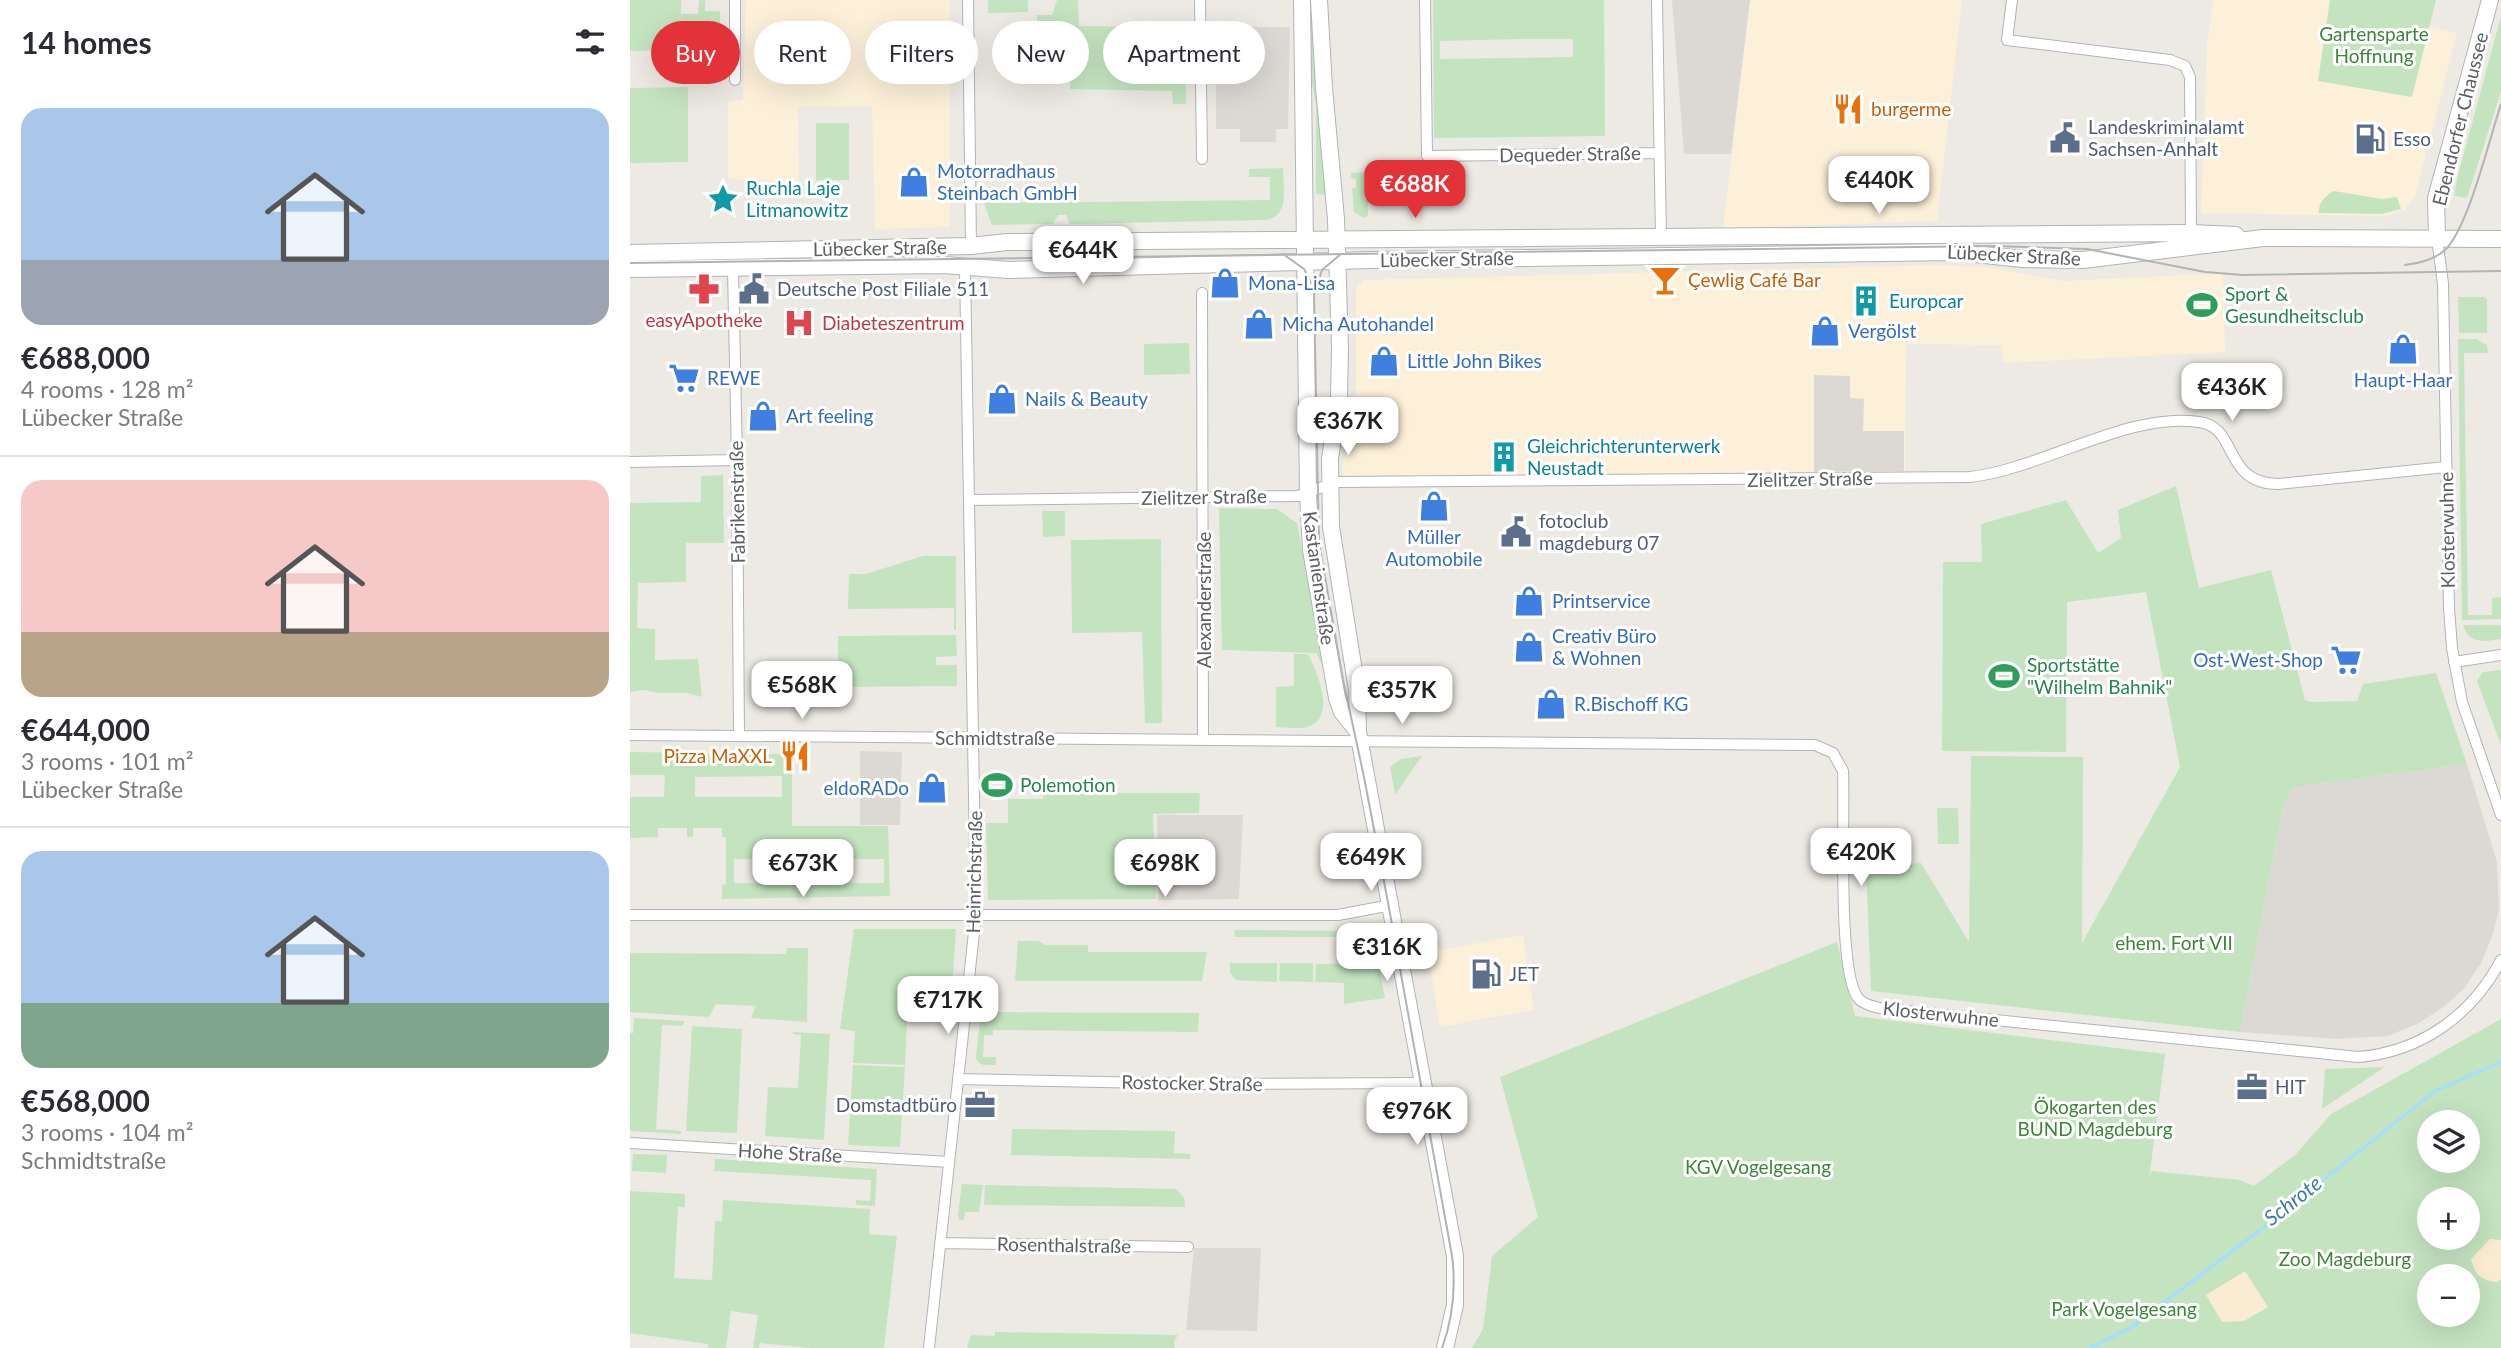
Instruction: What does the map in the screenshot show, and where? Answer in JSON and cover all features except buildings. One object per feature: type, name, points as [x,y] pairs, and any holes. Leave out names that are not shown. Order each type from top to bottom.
[{"type":"main road","name":"Kastanienstraße","points":[[1302,0],[1311,550],[1337,698],[1342,712],[1358,736]]},
{"type":"main road","name":"Kastanienstraße","points":[[1319,0],[1338,249],[1340,383],[1329,484],[1334,558],[1357,690],[1358,736],[1424,1083],[1456,1269],[1454,1314],[1445,1348]]},
{"type":"main road","name":"Ebendorfer Chaussee","points":[[2437,238],[2436,198],[2490,0]]},
{"type":"main road","name":"Lübecker Straße","points":[[630,270],[944,265],[1009,270],[1304,250],[1661,238],[2191,233],[2263,238],[2501,239]]},
{"type":"main road","name":"Lübecker Straße","points":[[630,253],[971,246],[1007,242],[1304,250],[1956,251],[2023,259],[2083,260],[2263,238]]},
{"type":"street","points":[[735,0],[735,21]]},
{"type":"street","points":[[968,0],[971,246]]},
{"type":"street","points":[[1200,0],[1202,159]]},
{"type":"street","name":"Dequeder Straße","points":[[1425,0],[1427,156],[1659,153]]},
{"type":"street","points":[[1657,0],[1661,238]]},
{"type":"street","points":[[2012,0],[2007,40],[2170,60],[2185,66],[2190,77],[2191,233]]},
{"type":"street","name":"Klosterwuhne","points":[[2437,238],[2443,284],[2449,608],[2454,662],[2462,702],[2501,816]]},
{"type":"street","name":"Heinrichstraße","points":[[929,1348],[976,914],[965,267]]},
{"type":"street","name":"Fabrikenstraße","points":[[733,269],[739,736]]},
{"type":"street","name":"Alexanderstraße","points":[[1202,293],[1203,739]]},
{"type":"street","name":"Zielitzer Straße","points":[[970,500],[1298,496],[1336,482],[1970,477],[2024,464],[2137,427],[2182,421],[2200,422],[2214,428],[2225,440],[2241,470],[2266,484],[2446,467]]},
{"type":"street","points":[[630,461],[737,460]]},
{"type":"street","points":[[2454,662],[2501,655]]},
{"type":"street","name":"Schmidtstraße","points":[[630,735],[1203,739],[1358,736]]},
{"type":"street","name":"Klosterwuhne","points":[[1358,736],[1811,745],[1827,749],[1839,760],[1843,771],[1846,929],[1851,979],[1861,1001],[1881,1008],[2325,1055],[2366,1056],[2387,1053],[2414,1044],[2446,1025],[2480,994],[2501,960]]},
{"type":"street","points":[[630,915],[1338,915],[1391,905]]},
{"type":"street","name":"Rostocker Straße","points":[[959,1079],[1200,1084],[1424,1083]]},
{"type":"street","name":"Hohe Straße","points":[[630,1143],[950,1162]]},
{"type":"street","name":"Rosenthalstraße","points":[[940,1243],[1188,1247]]},
{"type":"shaded area","points":[[746,0],[950,0],[950,21],[865,21],[865,84],[950,84],[950,227],[875,229],[872,106],[798,107],[799,182],[728,179],[728,101],[743,100]]},
{"type":"shaded area","points":[[1672,0],[1750,0],[1731,154],[1684,154]]},
{"type":"shaded area","points":[[1750,0],[1962,0],[1937,221],[1723,228]]},
{"type":"shaded area","points":[[2213,0],[2330,0],[2319,80],[2411,97],[2429,26],[2457,33],[2415,196],[2405,209],[2386,216],[2201,213],[2207,45]]},
{"type":"shaded area","points":[[1265,27],[1290,27],[1288,129],[1276,129],[1276,142],[1240,142],[1240,129],[1216,129],[1216,84],[1265,84]]},
{"type":"shaded area","points":[[1936,265],[1987,267],[2064,281],[2223,273],[2225,352],[2003,363],[2002,345],[1906,344],[1905,473],[1344,476],[1343,465],[1356,394],[1356,290],[1363,280]]},
{"type":"shaded area","points":[[1814,375],[1850,376],[1850,398],[1864,399],[1863,431],[1904,431],[1904,471],[1814,472]]},
{"type":"shaded area","points":[[860,751],[902,752],[900,825],[860,825]]},
{"type":"shaded area","points":[[2467,764],[2497,862],[2499,909],[2493,934],[2481,963],[2464,989],[2419,1023],[2388,1036],[2337,1039],[2240,1032],[2283,805],[2294,787]]},
{"type":"shaded area","points":[[1157,815],[1243,815],[1239,899],[1158,900]]},
{"type":"shaded area","points":[[1523,935],[1534,1010],[1440,1027],[1428,952]]},
{"type":"shaded area","points":[[1194,1248],[1261,1248],[1257,1331],[1186,1330]]},
{"type":"green space","points":[[630,0],[681,0],[681,14],[698,14],[699,0],[705,0],[705,11],[720,11],[720,21],[651,21],[651,51],[630,51]]},
{"type":"green space","points":[[988,0],[1028,0],[1028,12],[988,13]]},
{"type":"green space","points":[[1057,0],[1078,0],[1079,21],[1037,21],[1037,15],[1052,15]]},
{"type":"green space","points":[[1308,0],[1312,0],[1326,195],[1316,194],[1316,105],[1310,72]]},
{"type":"green space","points":[[1433,0],[1604,0],[1605,136],[1434,138]],"holes":[[[1573,39],[1573,57],[1440,59],[1440,41]]]},
{"type":"green space","name":"Gartensparte Hoffnung","points":[[2330,0],[2436,0],[2412,97],[2318,81]]},
{"type":"green space","points":[[2501,16],[2501,92],[2467,198],[2454,196],[2457,179]]},
{"type":"green space","points":[[1089,26],[1103,26],[1103,84],[1186,84],[1186,104],[1173,104],[1172,91],[1070,89],[1070,84],[1089,84]]},
{"type":"green space","points":[[688,87],[688,162],[630,163],[630,88]]},
{"type":"green space","points":[[816,123],[849,123],[849,180],[816,180]]},
{"type":"green space","points":[[1283,168],[1282,206],[1274,217],[1267,220],[1070,224],[1066,215],[1058,215],[1053,224],[992,225],[984,203],[1270,200],[1270,177],[1249,177],[1249,169]]},
{"type":"green space","points":[[1367,172],[1364,199],[1368,200],[1368,216],[1364,218],[1354,212],[1352,188],[1356,188],[1356,179],[1351,178],[1351,173]]},
{"type":"green space","points":[[2334,191],[2382,199],[2397,197],[2401,209],[2381,214],[2319,213],[2323,200]]},
{"type":"green space","points":[[2458,297],[2487,299],[2487,333],[2459,333]]},
{"type":"green space","points":[[2458,339],[2476,339],[2487,345],[2488,353],[2464,353],[2468,615],[2492,615],[2492,598],[2501,597],[2501,619],[2462,620]]},
{"type":"green space","points":[[1189,343],[1190,374],[1144,375],[1144,344]]},
{"type":"green space","points":[[723,475],[724,543],[686,543],[686,582],[638,583],[637,628],[655,629],[655,660],[698,659],[702,697],[687,693],[643,690],[630,692],[630,503],[701,502],[701,476]]},
{"type":"green space","name":"ehem. Fort VII","points":[[2176,486],[2199,588],[2271,570],[2305,700],[2357,701],[2363,684],[2436,673],[2467,764],[2294,787],[2283,805],[2240,1032],[1871,991],[1866,867],[1921,863],[1969,942],[1971,756],[2083,757],[2082,943],[2180,767],[2146,592],[2067,602],[2066,752],[1942,751],[1943,562],[1982,562],[1981,524],[2066,500],[2098,553],[2121,538],[2118,510]]},
{"type":"green space","points":[[1219,508],[1277,509],[1297,523],[1325,670],[1316,653],[1222,650]]},
{"type":"green space","points":[[1042,511],[1065,511],[1065,536],[1043,537]]},
{"type":"green space","points":[[1161,539],[1162,723],[1145,723],[1142,632],[1072,633],[1071,540]]},
{"type":"green space","points":[[923,556],[956,556],[956,630],[954,608],[848,609],[849,574],[866,574]]},
{"type":"green space","points":[[2463,625],[2501,625],[2501,639],[2473,639]]},
{"type":"green space","points":[[956,635],[957,656],[936,657],[936,665],[957,665],[957,686],[838,687],[838,636]]},
{"type":"green space","points":[[1294,654],[1308,654],[1312,662],[1322,692],[1322,712],[1318,720],[1310,726],[1276,727],[1276,687],[1294,686]]},
{"type":"green space","points":[[2501,670],[2501,745],[2477,681],[2483,672]]},
{"type":"green space","points":[[630,752],[792,754],[792,826],[888,826],[890,896],[722,899],[722,885],[726,884],[726,837],[722,837],[722,828],[693,828],[693,837],[687,837],[687,828],[658,828],[658,837],[630,838],[630,797],[664,797],[665,775],[630,775]],"holes":[[[782,776],[782,797],[695,797],[695,777]],[[734,859],[884,859],[884,883],[734,883]]]},
{"type":"green space","points":[[1422,756],[1395,795],[1390,767],[1401,759]]},
{"type":"green space","points":[[1043,793],[1200,793],[1199,813],[1153,814],[1156,899],[988,900],[986,823],[1008,823],[1008,799],[1043,799]]},
{"type":"green space","points":[[1937,808],[1958,808],[1959,844],[1938,844]]},
{"type":"green space","points":[[854,929],[956,929],[951,1004],[935,1003],[936,989],[915,987],[914,1003],[908,1003],[905,1065],[853,1063],[855,1031],[840,1029]]},
{"type":"green space","points":[[1234,930],[1372,931],[1377,960],[1365,960],[1365,937],[1235,937]]},
{"type":"green space","points":[[1018,941],[1038,941],[1046,945],[1088,945],[1088,952],[1207,952],[1202,981],[1015,981]]},
{"type":"green space","name":"KGV Vogelgesang","points":[[1837,942],[1855,1016],[2165,1054],[2149,1180],[2151,1171],[2240,1180],[2254,1186],[2295,1155],[2331,1114],[2501,1019],[2501,1348],[1472,1348],[1483,1329],[1492,1256],[1538,1217],[1500,1077]]},
{"type":"green space","points":[[787,948],[808,948],[807,1022],[751,1018],[756,1006],[716,1004],[709,1017],[630,1012],[630,953],[786,954]]},
{"type":"green space","points":[[1230,963],[1277,963],[1277,982],[1236,980],[1230,973]]},
{"type":"green space","points":[[1280,963],[1313,963],[1313,982],[1279,981]]},
{"type":"green space","points":[[1378,963],[1385,998],[1344,1004],[1344,983],[1315,982],[1316,964]]},
{"type":"green space","points":[[981,1012],[1199,1013],[1198,1032],[993,1030],[993,1035],[984,1035],[983,1057],[996,1057],[996,1065],[983,1065],[976,1057]]},
{"type":"green space","points":[[634,1018],[684,1021],[683,1026],[662,1025],[656,1129],[681,1131],[681,1134],[630,1131],[630,1033],[633,1033]]},
{"type":"green space","points":[[692,1026],[742,1029],[737,1133],[686,1131]]},
{"type":"green space","points":[[793,1032],[830,1034],[824,1140],[765,1136],[768,1087],[798,1088],[801,1035]]},
{"type":"green space","points":[[853,1065],[905,1067],[900,1147],[848,1145]]},
{"type":"green space","points":[[2385,1067],[2322,1109],[2325,1069]]},
{"type":"green space","points":[[1012,1129],[1175,1131],[1174,1153],[1191,1154],[1190,1159],[1011,1155]]},
{"type":"green space","points":[[633,1154],[667,1155],[666,1173],[632,1171]]},
{"type":"green space","points":[[715,1159],[877,1169],[875,1206],[856,1205],[856,1200],[870,1201],[871,1180],[714,1171]]},
{"type":"green space","points":[[962,1184],[983,1185],[979,1212],[965,1212],[964,1220],[959,1220],[958,1215]]},
{"type":"green space","points":[[985,1185],[1176,1189],[1184,1198],[1185,1207],[984,1205]]},
{"type":"green space","points":[[630,1191],[685,1194],[685,1207],[678,1207],[674,1278],[712,1280],[715,1221],[722,1221],[723,1200],[870,1209],[869,1234],[897,1236],[884,1348],[811,1348],[760,1343],[759,1348],[753,1348],[758,1315],[731,1311],[726,1348],[708,1348],[708,1344],[630,1333]]},
{"type":"green space","points":[[995,1332],[1178,1335],[1174,1341],[1175,1348],[967,1348],[971,1335],[995,1336]]},
{"type":"sand","points":[[2490,1239],[2501,1240],[2501,1279],[2497,1282],[2480,1276],[2480,1264],[2472,1264],[2471,1259]]},
{"type":"sand","points":[[2245,1271],[2268,1307],[2244,1321],[2222,1322],[2206,1295]]},
{"type":"waterway","name":"Schrote","points":[[2090,1348],[2132,1327],[2260,1230],[2435,1091],[2501,1062]]},
{"type":"tram line","points":[[2405,265],[2436,256],[2454,239],[2470,203],[2501,104]]},
{"type":"tram line","points":[[630,263],[1994,246],[2087,249],[2205,272],[2243,275],[2501,271]]},
{"type":"tram line","points":[[1283,254],[1304,269],[1316,292]]},
{"type":"tram line","points":[[1341,254],[1322,270],[1314,295],[1319,543],[1452,1256],[1453,1302],[1442,1348]]},
{"type":"place","name":"burgerme","points":[[1848,109]]},
{"type":"place","name":"Landeskriminalamt Sachsen-Anhalt","points":[[2065,138]]},
{"type":"place","name":"Esso","points":[[2370,139]]},
{"type":"place","name":"Motorradhaus Steinbach GmbH","points":[[914,182]]},
{"type":"place","name":"Ruchla Laje Litmanowitz","points":[[723,199]]},
{"type":"place","name":"Çewlig Café Bar","points":[[1665,280]]},
{"type":"place","name":"Mona-Lisa","points":[[1225,283]]},
{"type":"place","name":"easyApotheke","points":[[704,289]]},
{"type":"place","name":"Deutsche Post Filiale 511","points":[[754,289]]},
{"type":"place","name":"Europcar","points":[[1866,301]]},
{"type":"place","name":"Sport & Gesundheitsclub","points":[[2202,305]]},
{"type":"place","name":"Diabeteszentrum","points":[[799,323]]},
{"type":"place","name":"Micha Autohandel","points":[[1259,324]]},
{"type":"place","name":"Vergölst","points":[[1825,331]]},
{"type":"place","name":"Haupt-Haar","points":[[2403,349]]},
{"type":"place","name":"Little John Bikes","points":[[1384,361]]},
{"type":"place","name":"REWE","points":[[684,378]]},
{"type":"place","name":"Nails & Beauty","points":[[1002,399]]},
{"type":"place","name":"Art feeling","points":[[763,416]]},
{"type":"place","name":"Gleichrichterunterwerk Neustadt","points":[[1504,457]]},
{"type":"place","name":"Müller Automobile","points":[[1434,506]]},
{"type":"place","name":"fotoclub magdeburg 07","points":[[1516,532]]},
{"type":"place","name":"Printservice","points":[[1529,601]]},
{"type":"place","name":"Creativ Büro & Wohnen","points":[[1529,647]]},
{"type":"place","name":"Ost-West-Shop","points":[[2346,660]]},
{"type":"place","name":"Sportstätte \"Wilhelm Bahnik\"","points":[[2004,676]]},
{"type":"place","name":"R.Bischoff KG","points":[[1551,704]]},
{"type":"place","name":"Pizza MaXXL","points":[[795,756]]},
{"type":"place","name":"Polemotion","points":[[997,785]]},
{"type":"place","name":"eldoRADo","points":[[932,788]]},
{"type":"place","name":"JET","points":[[1486,974]]},
{"type":"place","name":"HIT","points":[[2252,1087]]},
{"type":"place","name":"Domstadtbüro","points":[[980,1105]]},
{"type":"park label","name":"Ökogarten des BUND Magdeburg","points":[[2095,1118]]},
{"type":"park label","name":"Zoo Magdeburg","points":[[2345,1259]]},
{"type":"park label","name":"Park Vogelgesang","points":[[2124,1309]]}]
